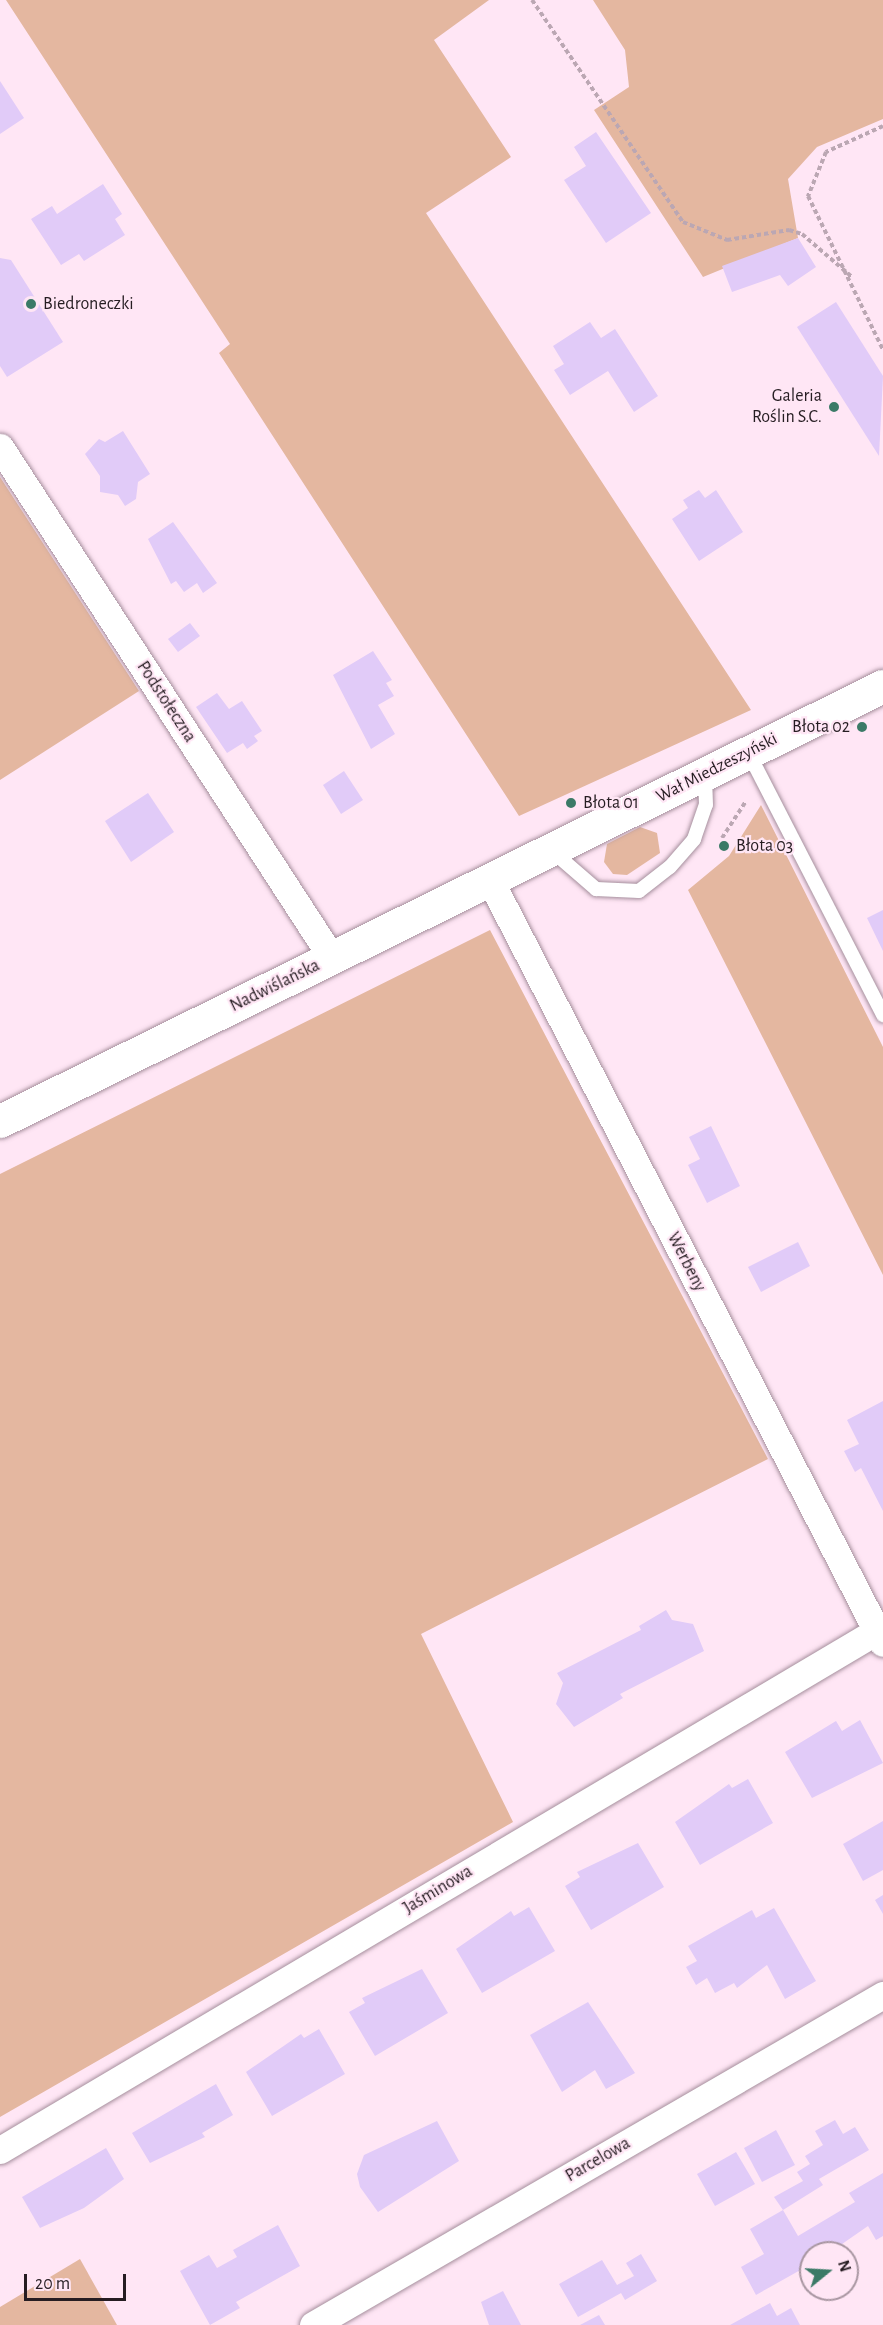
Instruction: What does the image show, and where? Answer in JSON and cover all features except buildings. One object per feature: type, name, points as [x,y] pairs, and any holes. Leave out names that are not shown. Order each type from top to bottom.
[{"type":"main road","name":"Wał Miedzeszyński","points":[[551,850],[705,774],[755,764],[883,686]]},
{"type":"main road","name":"Nadwiślańska","points":[[0,1121],[551,850]]},
{"type":"street","name":"Podstołeczna","points":[[0,447],[332,958]]},
{"type":"street","name":"Werbeny","points":[[490,880],[880,1637]]},
{"type":"street","name":"Jaśminowa","points":[[0,2150],[880,1637]]},
{"type":"street","name":"Parcelowa","points":[[313,2325],[883,1995]]},
{"type":"lane","points":[[755,764],[883,1015]]},
{"type":"lane","points":[[551,850],[597,889],[639,891],[670,867],[694,839],[706,805],[705,774]]},
{"type":"path","points":[[532,0],[683,222],[727,240],[789,230],[802,234],[852,277]]},
{"type":"path","points":[[883,126],[826,153],[808,185],[811,207],[852,277],[883,350]]},
{"type":"path","points":[[719,842],[755,764]]},
{"type":"shaded area","points":[[6,0],[489,0],[434,40],[511,157],[426,213],[751,710],[519,816],[219,353],[230,344]]},
{"type":"shaded area","points":[[593,0],[883,0],[883,119],[817,147],[788,179],[798,238],[703,277],[594,110],[629,87],[625,50]]},
{"type":"shaded area","points":[[0,477],[139,691],[0,780]]},
{"type":"shaded area","points":[[761,805],[883,1047],[883,1275],[688,890],[729,856]]},
{"type":"shaded area","points":[[640,827],[657,833],[660,853],[627,875],[613,874],[604,862],[607,844]]},
{"type":"shaded area","points":[[490,930],[768,1459],[421,1634],[513,1822],[0,2117],[0,1174]]},
{"type":"shaded area","points":[[80,2259],[117,2325],[0,2325],[0,2307]]},
{"type":"place","name":"Biedroneczki","points":[[31,304]]},
{"type":"place","name":"Galeria Roślin S.C.","points":[[834,407]]},
{"type":"place","name":"Błota 02","points":[[862,727]]},
{"type":"place","name":"Błota 01","points":[[571,803]]},
{"type":"place","name":"Błota 03","points":[[724,846]]}]
